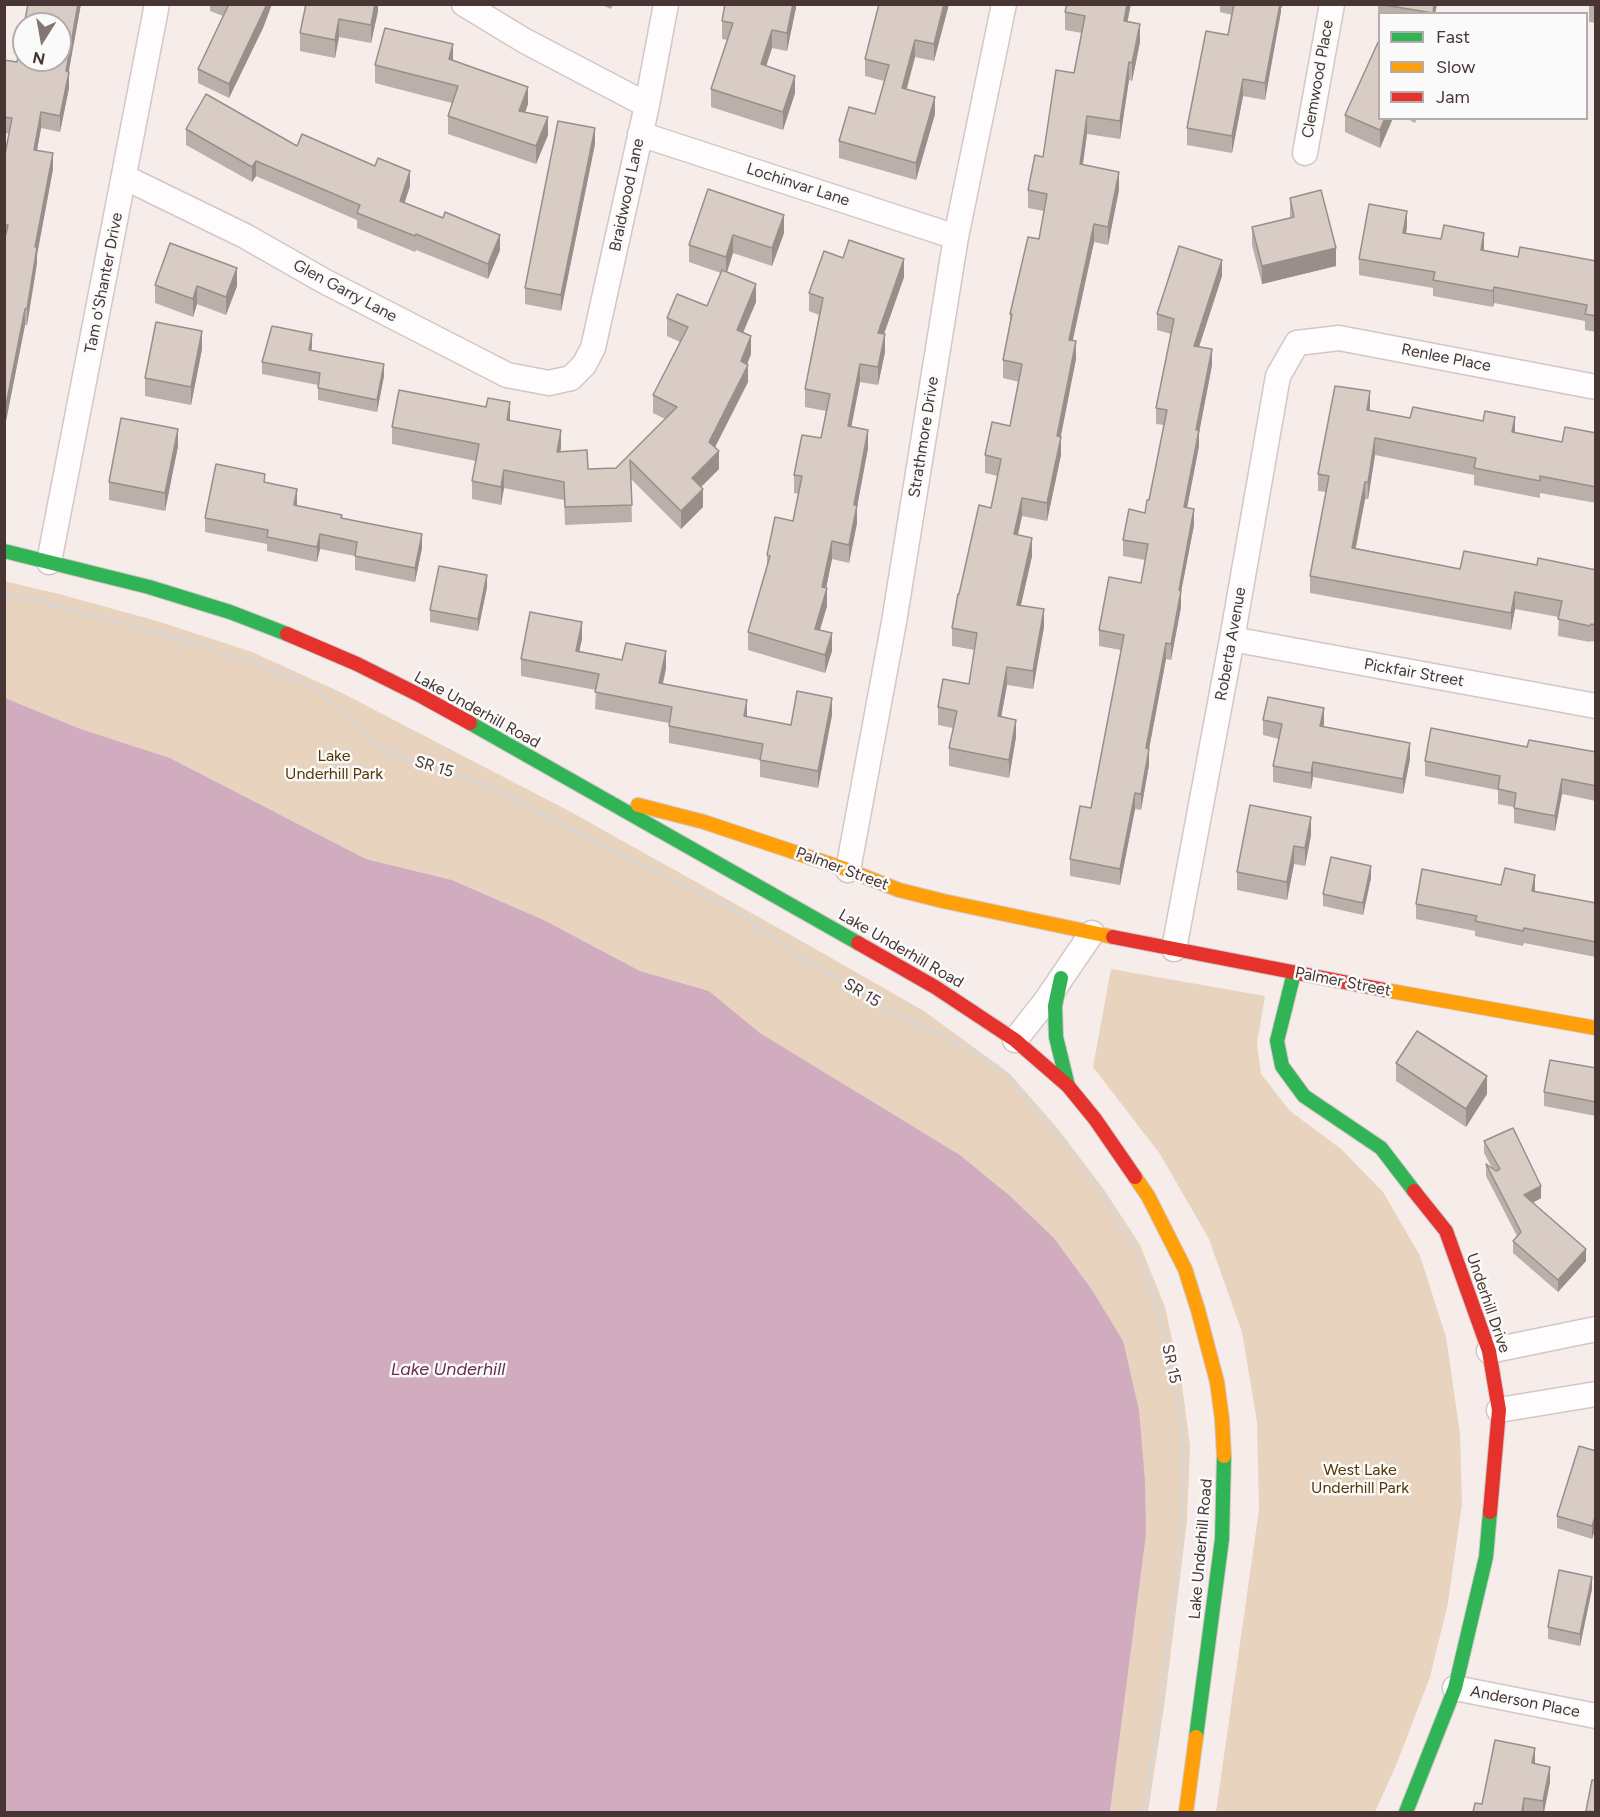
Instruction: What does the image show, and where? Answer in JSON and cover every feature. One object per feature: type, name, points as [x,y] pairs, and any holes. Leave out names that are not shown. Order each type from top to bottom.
[{"type":"main road","name":"Lake Underhill Road","points":[[4,551],[148,587],[230,612],[357,664],[420,696],[935,987],[1015,1040],[1068,1086],[1117,1150],[1148,1196],[1167,1232],[1185,1269],[1217,1382],[1224,1460],[1222,1539],[1186,1812]]},
{"type":"main road","name":"Palmer Street","points":[[596,795],[704,822],[910,892],[1092,933],[1294,973],[1596,1028]]},
{"type":"main road","name":"Underhill Drive","points":[[1294,973],[1277,1041],[1282,1066],[1304,1096],[1381,1148],[1446,1231],[1489,1351],[1499,1410],[1486,1557],[1455,1688],[1406,1812]]},
{"type":"main road","points":[[1061,978],[1055,1006],[1056,1037],[1068,1086]]},
{"type":"street","name":"Tam o'Shanter Drive","points":[[49,562],[157,4]]},
{"type":"street","points":[[464,4],[525,41],[647,105]]},
{"type":"street","name":"Braidwood Lane","points":[[571,378],[584,365],[593,348],[647,105],[666,4]]},
{"type":"street","name":"Strathmore Drive","points":[[848,870],[894,622],[956,237],[1004,4]]},
{"type":"street","name":"Clemwood Place","points":[[1305,153],[1332,4]]},
{"type":"street","name":"Lochinvar Lane","points":[[640,134],[956,237]]},
{"type":"street","name":"Glen Garry Lane","points":[[124,177],[245,236],[324,281],[507,375],[549,383],[571,378]]},
{"type":"street","name":"Renlee Place","points":[[1297,343],[1339,338],[1596,387]]},
{"type":"street","name":"Roberta Avenue","points":[[1174,949],[1278,376],[1297,343]]},
{"type":"street","name":"Pickfair Street","points":[[1232,639],[1596,706]]},
{"type":"street","points":[[1015,1040],[1092,933]]},
{"type":"street","points":[[1489,1351],[1596,1329]]},
{"type":"street","points":[[1499,1410],[1596,1394]]},
{"type":"street","name":"Anderson Place","points":[[1455,1688],[1596,1716]]},
{"type":"path","name":"SR 15","points":[[4,593],[186,640],[282,673],[315,688],[370,740],[401,757],[466,777],[506,794],[674,882],[721,903],[788,948],[892,1012],[962,1045],[1000,1068],[1022,1091],[1099,1189],[1132,1244],[1152,1293],[1169,1351],[1184,1428],[1184,1484],[1175,1586],[1145,1812]]},
{"type":"green space","name":"Lake Underhill Park","points":[[4,581],[157,621],[252,652],[340,692],[571,812],[796,938],[924,1011],[1010,1074],[1058,1129],[1105,1191],[1140,1245],[1165,1307],[1182,1385],[1190,1446],[1187,1520],[1165,1700],[1148,1812],[1110,1812],[1146,1535],[1053,1237],[1009,1195],[960,1155],[760,1033],[709,991],[640,971],[546,921],[452,880],[366,859],[170,758],[81,729],[5,698]]},
{"type":"green space","name":"West Lake Underhill Park","points":[[1111,969],[1265,996],[1257,1043],[1261,1074],[1290,1111],[1341,1149],[1383,1192],[1420,1256],[1446,1337],[1460,1434],[1462,1504],[1448,1603],[1430,1677],[1397,1763],[1375,1812],[1216,1812],[1259,1510],[1257,1422],[1242,1332],[1209,1239],[1160,1154],[1093,1067]]},
{"type":"water","name":"Lake Underhill","points":[[5,698],[81,729],[170,758],[366,859],[452,880],[546,921],[640,971],[709,991],[760,1033],[960,1155],[1009,1195],[1053,1237],[1092,1290],[1123,1341],[1139,1410],[1145,1481],[1146,1535],[1110,1812],[5,1812]]},
{"type":"building","points":[[28,4],[78,4],[72,38],[72,12],[26,12]]},
{"type":"building","points":[[229,4],[267,4],[229,84],[198,69]]},
{"type":"building","points":[[306,4],[375,4],[371,25],[339,19],[335,40],[300,33]]},
{"type":"building","points":[[725,4],[793,4],[787,33],[772,30],[761,64],[795,76],[783,112],[711,89],[733,23],[722,21]]},
{"type":"building","points":[[879,4],[944,4],[934,44],[915,40],[902,88],[935,97],[916,163],[839,141],[849,107],[875,114],[889,65],[865,59]]},
{"type":"building","points":[[1067,4],[1127,4],[1124,21],[1140,24],[1132,63],[1129,62],[1120,121],[1087,116],[1080,164],[1119,172],[1108,227],[1094,224],[1069,340],[1076,341],[1057,436],[1061,437],[1047,503],[1022,498],[1014,534],[1032,538],[1017,605],[1044,609],[1033,671],[1007,667],[998,716],[1016,720],[1009,760],[949,748],[957,711],[938,707],[943,679],[969,684],[977,633],[952,628],[979,505],[991,508],[1001,459],[985,455],[992,422],[1010,426],[1022,364],[1003,360],[1012,314],[1010,314],[1028,237],[1039,239],[1047,194],[1028,190],[1035,155],[1043,157],[1056,70],[1074,73],[1085,16],[1065,12]]},
{"type":"building","points":[[1234,4],[1280,4],[1265,83],[1243,79],[1232,136],[1187,128],[1206,31],[1228,35]]},
{"type":"building","points":[[1378,4],[1434,4],[1433,12]]},
{"type":"building","points":[[385,28],[453,44],[449,59],[528,87],[519,111],[548,117],[536,146],[448,116],[458,86],[375,65]]},
{"type":"building","points":[[1378,42],[1378,120],[1384,120],[1380,130],[1345,115]]},
{"type":"building","points":[[4,60],[12,61],[12,72],[69,72],[60,116],[41,112],[34,150],[53,153],[35,247],[37,247],[27,309],[25,309],[4,415],[4,242],[8,225],[4,225],[4,159],[12,118],[4,117]]},
{"type":"building","points":[[206,94],[297,146],[302,134],[375,166],[378,158],[410,171],[400,201],[443,218],[445,212],[500,235],[488,264],[416,234],[415,236],[357,213],[360,205],[256,161],[252,167],[186,129]]},
{"type":"building","points":[[558,121],[595,128],[561,295],[525,288]]},
{"type":"building","points":[[708,189],[784,215],[772,248],[733,235],[726,257],[689,245]]},
{"type":"building","points":[[1321,190],[1336,248],[1262,266],[1252,227],[1294,217],[1290,198]]},
{"type":"building","points":[[1369,204],[1407,211],[1403,233],[1441,239],[1444,225],[1484,233],[1481,250],[1518,257],[1520,247],[1596,261],[1596,316],[1585,314],[1587,305],[1494,287],[1493,291],[1433,280],[1435,272],[1359,259]]},
{"type":"building","points":[[849,240],[904,259],[878,333],[885,334],[878,367],[860,364],[848,426],[868,430],[849,545],[832,541],[822,587],[827,588],[815,629],[832,633],[825,655],[748,632],[770,556],[767,555],[775,517],[793,521],[802,476],[794,475],[802,435],[821,438],[830,394],[805,389],[823,298],[809,293],[824,251],[843,258]]},
{"type":"building","points":[[170,243],[237,268],[226,297],[197,286],[193,299],[155,285]]},
{"type":"building","points":[[1179,246],[1222,260],[1194,346],[1212,349],[1184,507],[1194,509],[1179,590],[1181,591],[1171,644],[1166,643],[1146,748],[1149,749],[1141,794],[1135,793],[1120,869],[1070,859],[1080,806],[1091,808],[1124,635],[1099,630],[1109,577],[1141,583],[1148,544],[1123,540],[1129,509],[1145,513],[1167,410],[1156,408],[1174,319],[1157,314]]},
{"type":"building","points":[[722,270],[756,284],[737,330],[751,336],[741,361],[748,365],[709,442],[719,451],[692,478],[703,489],[681,511],[630,460],[632,505],[565,507],[564,482],[504,470],[501,487],[472,481],[479,444],[392,427],[399,390],[486,407],[488,398],[510,402],[507,420],[561,430],[557,452],[587,450],[588,469],[616,468],[677,407],[653,395],[688,327],[667,318],[677,294],[707,306]]},
{"type":"building","points":[[156,322],[202,331],[191,387],[145,378]]},
{"type":"building","points":[[272,326],[312,334],[309,350],[384,364],[377,400],[318,388],[320,373],[262,362]]},
{"type":"building","points":[[1335,386],[1370,391],[1367,410],[1410,418],[1413,407],[1483,421],[1485,411],[1515,417],[1512,432],[1562,442],[1565,427],[1596,433],[1596,487],[1540,476],[1540,481],[1474,468],[1476,458],[1375,438],[1368,482],[1365,482],[1352,548],[1460,569],[1464,551],[1537,565],[1538,558],[1596,570],[1596,625],[1591,624],[1590,626],[1558,619],[1562,601],[1515,592],[1511,613],[1310,576],[1329,476],[1318,474]]},
{"type":"building","points":[[121,418],[178,429],[165,493],[109,482]]},
{"type":"building","points":[[216,464],[265,474],[264,482],[297,489],[294,505],[342,515],[341,518],[422,534],[415,568],[355,556],[357,542],[320,534],[317,547],[267,537],[268,530],[205,518]]},
{"type":"building","points":[[439,566],[487,575],[478,619],[430,610]]},
{"type":"building","points":[[530,612],[582,622],[576,651],[622,660],[626,643],[666,651],[659,683],[747,700],[744,716],[791,725],[797,691],[832,698],[818,771],[760,760],[763,744],[669,726],[672,707],[595,692],[599,674],[521,659]]},
{"type":"building","points":[[1268,697],[1324,708],[1320,726],[1410,743],[1403,779],[1313,762],[1311,773],[1273,766],[1282,724],[1263,720]]},
{"type":"building","points":[[1431,728],[1527,747],[1529,740],[1596,752],[1596,786],[1562,779],[1555,816],[1514,808],[1516,793],[1498,789],[1500,776],[1425,761]]},
{"type":"building","points":[[1250,805],[1311,817],[1305,848],[1294,846],[1287,882],[1237,872]]},
{"type":"building","points":[[1331,857],[1371,866],[1363,903],[1323,894]]},
{"type":"building","points":[[1505,868],[1535,875],[1532,891],[1596,903],[1596,942],[1475,921],[1477,916],[1416,904],[1422,869],[1501,885]]},
{"type":"building","points":[[1417,1031],[1487,1076],[1466,1109],[1396,1063]]},
{"type":"building","points":[[1550,1060],[1596,1068],[1596,1102],[1544,1092]]},
{"type":"building","points":[[1513,1128],[1541,1186],[1524,1195],[1586,1249],[1558,1280],[1513,1241],[1521,1232],[1486,1164],[1496,1171],[1500,1169],[1484,1141]]},
{"type":"building","points":[[1579,1446],[1596,1451],[1596,1514],[1592,1526],[1557,1516]]},
{"type":"building","points":[[1559,1570],[1592,1577],[1580,1634],[1548,1627]]},
{"type":"building","points":[[1495,1740],[1535,1748],[1532,1763],[1550,1767],[1543,1801],[1524,1798],[1522,1812],[1473,1812],[1475,1803],[1482,1804]]},
{"type":"building","points":[[1592,1780],[1596,1780],[1596,1812],[1586,1811]]},
{"type":"traffic: fast","points":[[4,551],[149,587],[230,612],[287,634]]},
{"type":"traffic: fast","points":[[470,723],[858,943]]},
{"type":"traffic: fast","points":[[1294,973],[1277,1041],[1282,1066],[1304,1096],[1381,1148],[1414,1191]]},
{"type":"traffic: fast","points":[[1061,978],[1055,1006],[1056,1037],[1068,1086]]},
{"type":"traffic: fast","points":[[1196,1737],[1222,1539],[1224,1456]]},
{"type":"traffic: fast","points":[[1406,1812],[1455,1688],[1486,1557],[1490,1512]]},
{"type":"traffic: slow","points":[[638,805],[704,822],[848,870],[899,890],[1113,937]]},
{"type":"traffic: slow","points":[[1385,990],[1596,1028]]},
{"type":"traffic: slow","points":[[1135,1177],[1148,1196],[1185,1269],[1217,1382],[1224,1456]]},
{"type":"traffic: slow","points":[[1186,1812],[1196,1737]]},
{"type":"traffic: jam","points":[[287,634],[357,664],[470,723]]},
{"type":"traffic: jam","points":[[1113,937],[1385,990]]},
{"type":"traffic: jam","points":[[858,943],[935,987],[1015,1040],[1068,1086],[1095,1119],[1135,1177]]},
{"type":"traffic: jam","points":[[1414,1191],[1446,1231],[1489,1351],[1499,1410],[1490,1512]]}]
